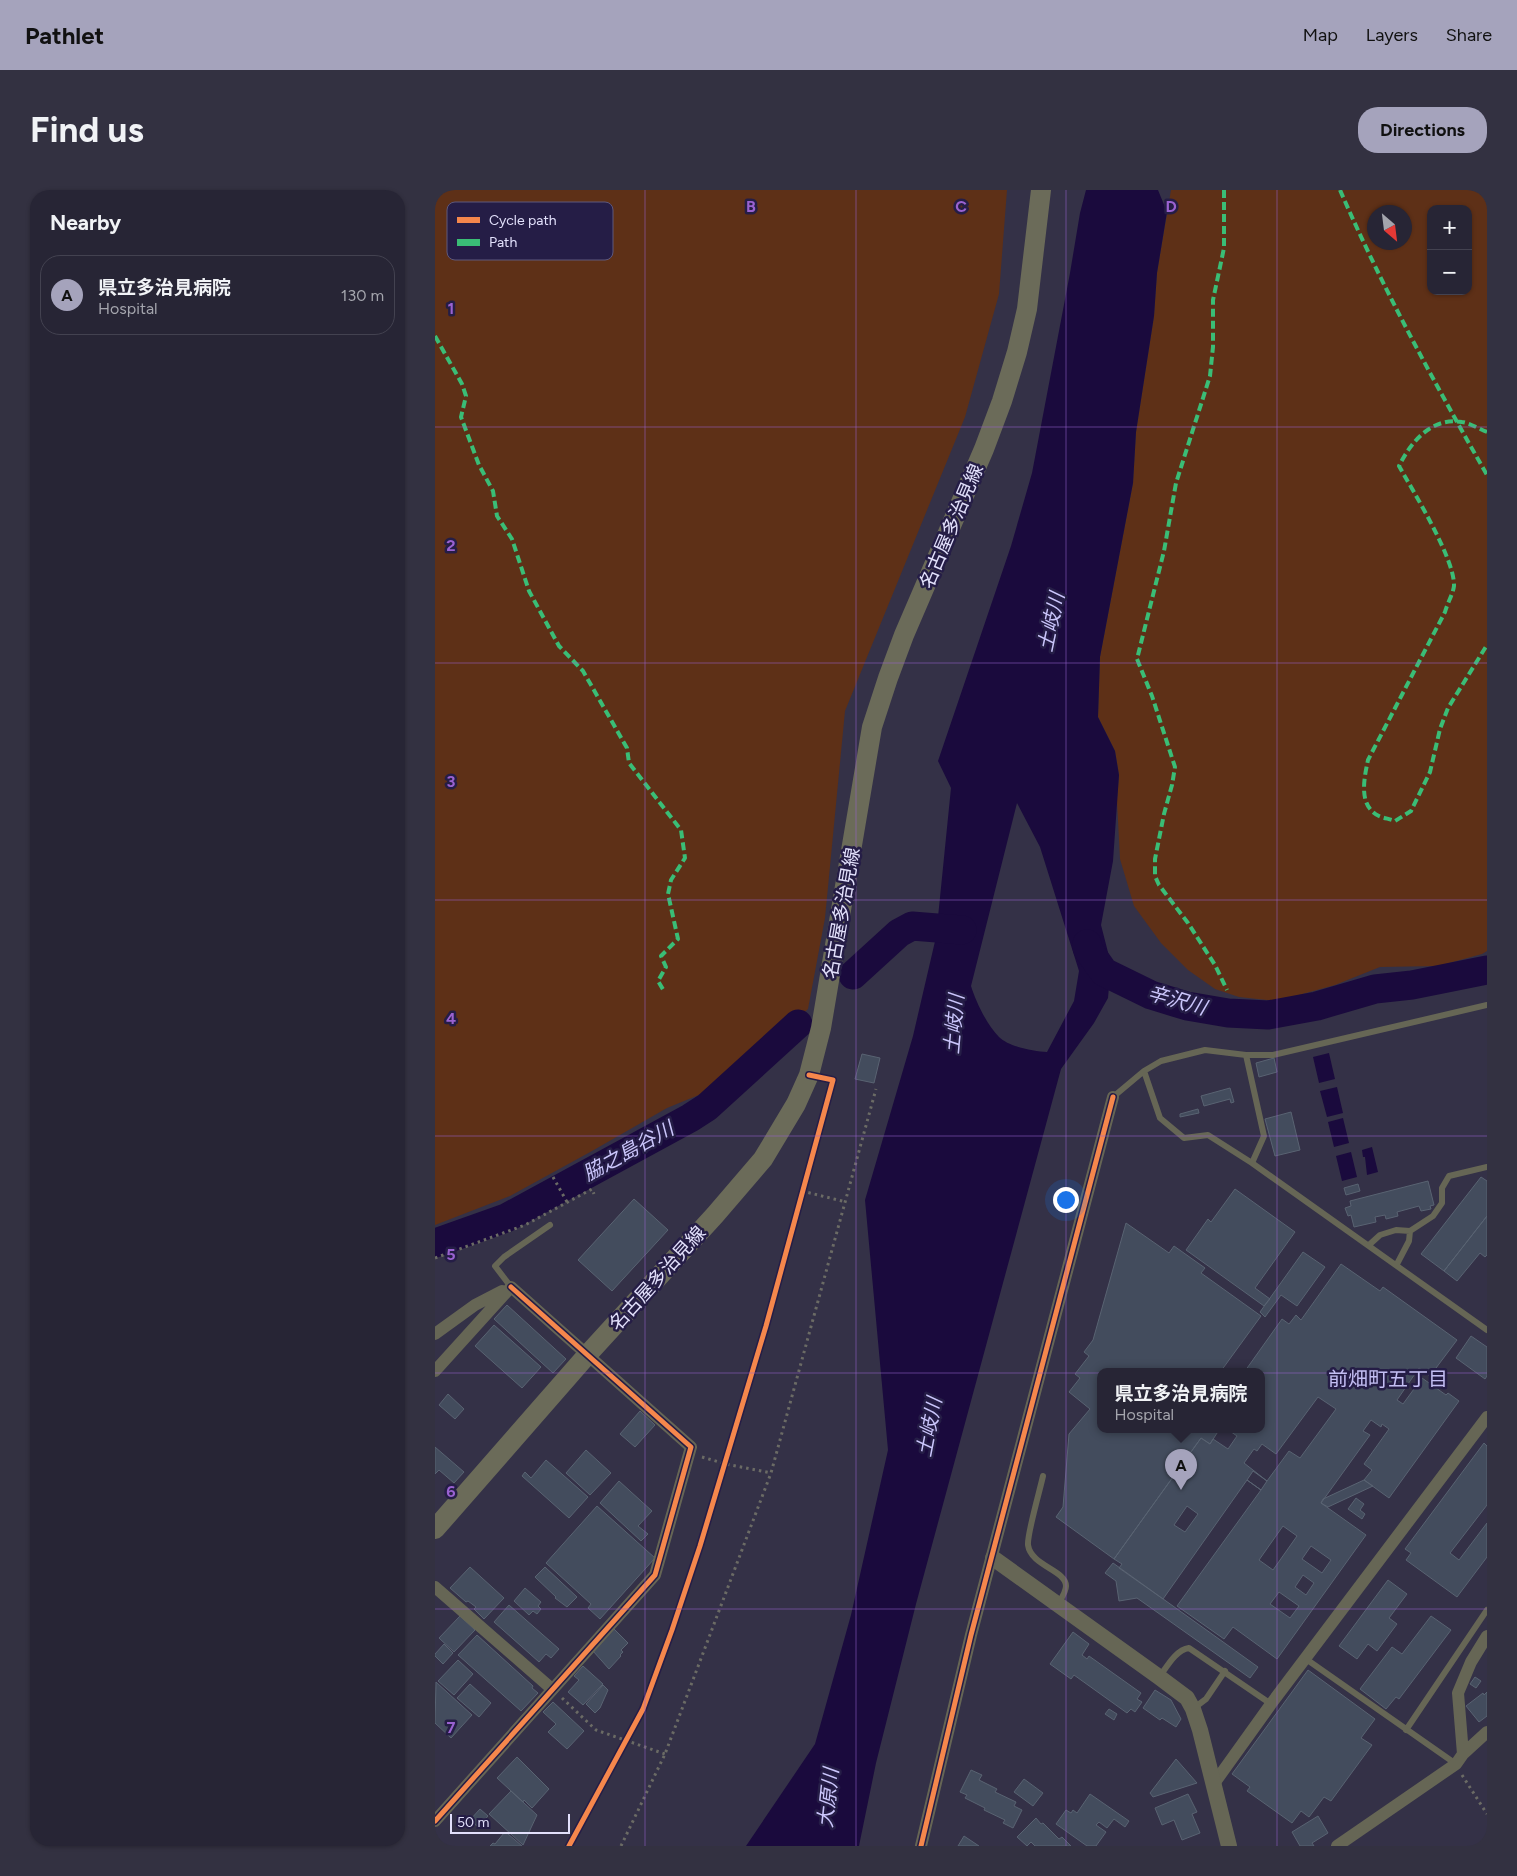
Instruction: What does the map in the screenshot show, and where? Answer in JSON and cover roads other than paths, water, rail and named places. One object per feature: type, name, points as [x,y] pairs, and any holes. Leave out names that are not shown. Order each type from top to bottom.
[{"type":"main road","name":"名古屋多治見線","points":[[435,1529],[588,1354],[715,1215],[763,1159],[786,1124],[809,1075],[821,1028],[872,727],[904,635],[984,449],[1012,368],[1027,309],[1041,190]]},
{"type":"street","points":[[921,1846],[969,1644],[1113,1097]]},
{"type":"street","points":[[435,1820],[655,1575],[691,1447],[511,1287]]},
{"type":"street","points":[[435,1334],[475,1305],[511,1287]]},
{"type":"street","points":[[435,1371],[511,1287]]},
{"type":"street","points":[[1213,1784],[1487,1417]]},
{"type":"street","points":[[993,1558],[1187,1698],[1200,1730],[1225,1845]]},
{"type":"street","points":[[435,1587],[552,1689]]},
{"type":"street","points":[[1459,1759],[1458,1693],[1471,1662],[1487,1636]]},
{"type":"street","points":[[1337,1846],[1459,1759],[1487,1732]]},
{"type":"lane","points":[[1113,1097],[1144,1070],[1161,1061],[1205,1050],[1246,1055],[1273,1055],[1487,1005]]},
{"type":"lane","points":[[1246,1055],[1264,1136],[1252,1163]]},
{"type":"lane","points":[[1144,1070],[1159,1118],[1184,1138],[1208,1135],[1252,1163],[1397,1264],[1487,1330]]},
{"type":"lane","points":[[1369,1245],[1380,1235],[1395,1230],[1410,1231],[1433,1216],[1442,1203],[1442,1188],[1449,1176],[1487,1167]]},
{"type":"lane","points":[[511,1287],[495,1266],[551,1225]]},
{"type":"lane","points":[[1397,1264],[1409,1241],[1410,1231]]},
{"type":"lane","points":[[1043,1476],[1028,1543],[1034,1558],[1066,1583],[1067,1588],[1057,1605]]},
{"type":"lane","points":[[1406,1730],[1487,1610]]},
{"type":"lane","points":[[1159,1677],[1176,1654],[1183,1649],[1189,1648],[1271,1704]]},
{"type":"lane","points":[[1306,1659],[1406,1730],[1459,1759]]},
{"type":"lane","points":[[1193,1709],[1206,1699],[1225,1672]]},
{"type":"water","points":[[1086,190],[1158,190],[1167,212],[1157,273],[1154,316],[1136,432],[1133,483],[1100,657],[1098,717],[1115,751],[1119,775],[1113,861],[1101,925],[1111,964],[1108,998],[1094,1023],[1061,1069],[916,1604],[876,1763],[859,1846],[746,1846],[815,1744],[851,1615],[888,1450],[865,1200],[913,1036],[936,937],[951,788],[938,761],[1011,546],[1032,473],[1080,213]],"holes":[[[1017,803],[1040,847],[1079,971],[1074,1001],[1047,1052],[1015,1046],[999,1037],[982,1013],[971,986]]]},
{"type":"water","points":[[1329,1053],[1335,1079],[1319,1083],[1313,1057]]},
{"type":"water","points":[[1337,1087],[1343,1113],[1327,1117],[1320,1091]]},
{"type":"water","points":[[1343,1118],[1349,1143],[1334,1147],[1328,1122]]},
{"type":"water","points":[[1372,1147],[1378,1172],[1367,1175],[1365,1157],[1363,1157],[1362,1150]]},
{"type":"water","points":[[1351,1152],[1357,1177],[1342,1181],[1336,1156]]},
{"type":"waterway","name":"脇之島谷川","points":[[853,975],[899,933],[912,926],[962,930]]},
{"type":"waterway","name":"辛沢川","points":[[1087,944],[1087,948],[1104,972],[1151,995],[1187,1006],[1228,1013],[1268,1015],[1317,1006],[1375,989],[1412,985],[1487,970]]},
{"type":"waterway","name":"脇之島谷川","points":[[435,1243],[506,1218],[690,1118],[707,1107],[798,1024]]},
{"type":"place","name":"県立多治見病院","points":[[1181,1490]]},
{"type":"district","name":"前畑町五丁目","points":[[1388,1379]]},
{"type":"water label","name":"土岐川","points":[[1051,622]]},
{"type":"water label","name":"土岐川","points":[[954,1024]]},
{"type":"water label","name":"土岐川","points":[[929,1427]]},
{"type":"water label","name":"大原川","points":[[828,1798]]}]
